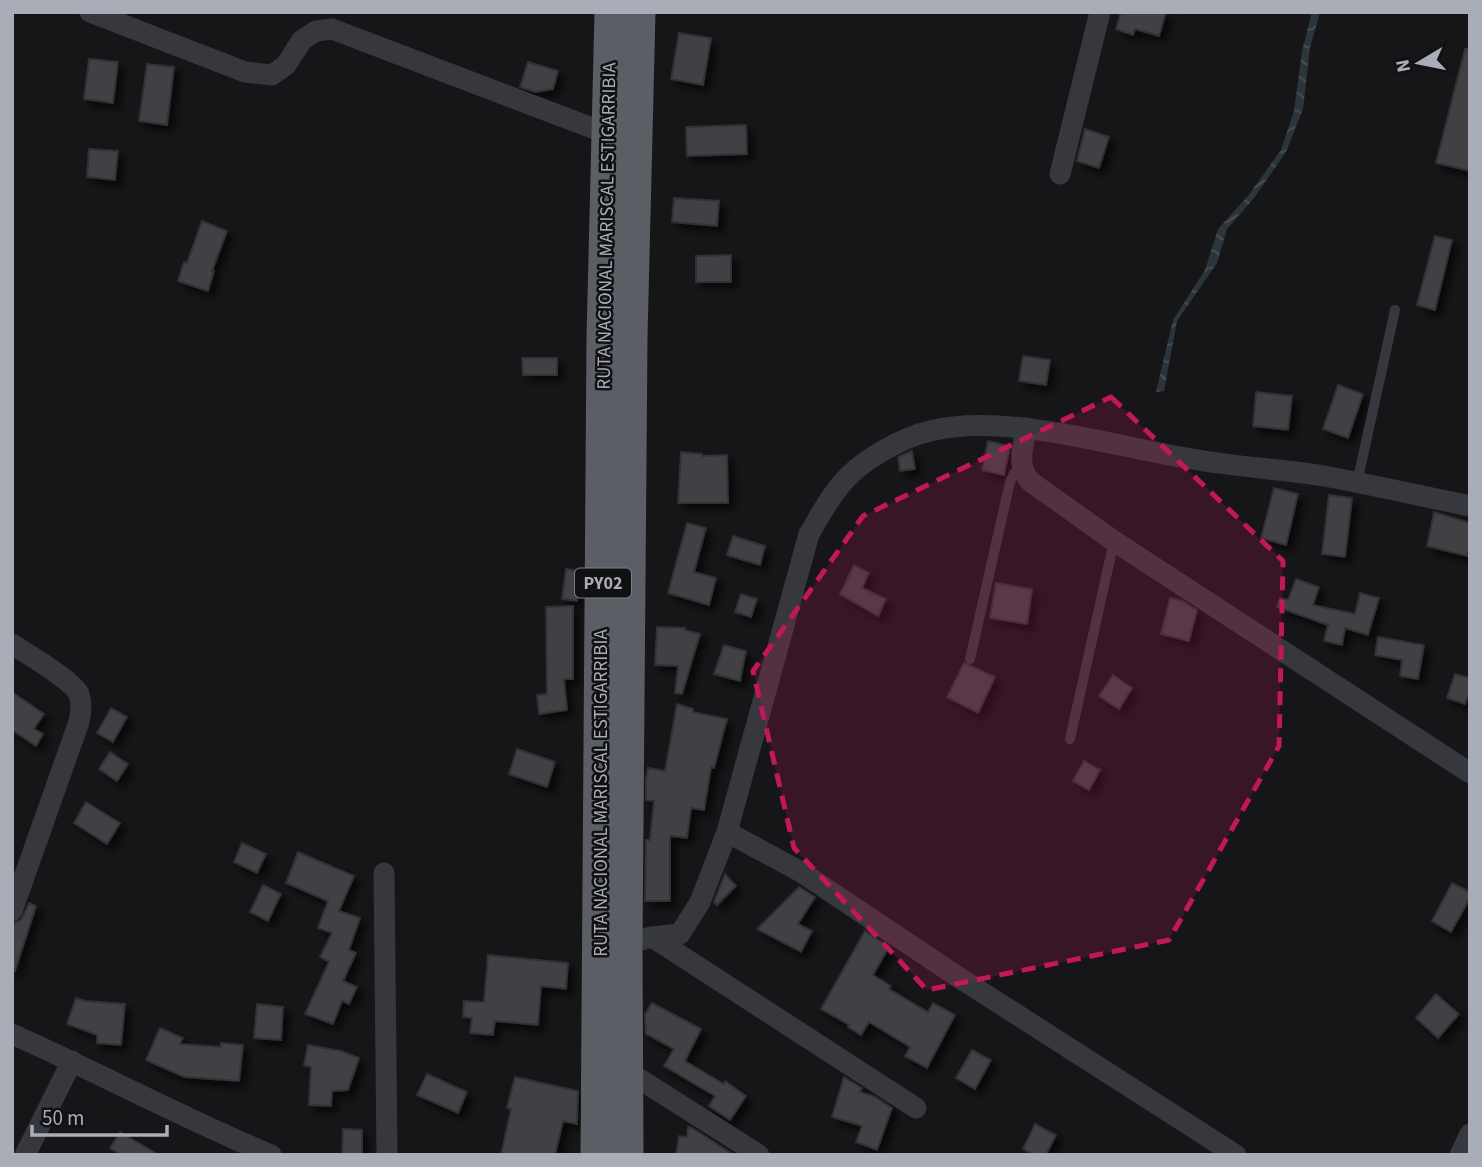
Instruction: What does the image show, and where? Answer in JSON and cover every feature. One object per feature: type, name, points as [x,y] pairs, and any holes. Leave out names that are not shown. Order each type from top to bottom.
[{"type":"highway","name":"RUTA NACIONAL MARISCAL ESTIGARRIBIA","points":[[598,1155],[608,134],[612,12]]},
{"type":"highway","name":"RUTA NACIONAL MARISCAL ESTIGARRIBIA","points":[[626,1155],[627,1071],[638,940],[629,337],[638,12]]},
{"type":"street","points":[[90,12],[245,72],[272,75],[286,65],[317,22],[608,134]]},
{"type":"street","points":[[1060,174],[1100,12]]},
{"type":"street","points":[[638,940],[680,934],[700,902],[727,832],[809,534],[829,499],[846,478],[878,454],[908,438],[966,425],[1026,428],[1193,460],[1322,476],[1470,506]]},
{"type":"street","points":[[1026,428],[1021,460],[1022,469],[1031,482],[1114,541],[1470,773]]},
{"type":"street","points":[[12,644],[71,684],[79,695],[81,709],[79,722],[12,911]]},
{"type":"street","points":[[727,832],[801,872],[966,982],[1236,1155]]},
{"type":"street","points":[[384,873],[387,1155]]},
{"type":"street","points":[[638,940],[916,1108]]},
{"type":"street","points":[[12,1034],[204,1127],[271,1155]]},
{"type":"street","points":[[26,1155],[72,1061]]},
{"type":"street","points":[[627,1071],[759,1155]]},
{"type":"street","points":[[1460,1155],[1470,1134]]},
{"type":"lane","points":[[1357,483],[1395,310]]},
{"type":"lane","points":[[970,659],[1010,482],[1017,470],[1022,469]]},
{"type":"lane","points":[[1070,739],[1114,541]]},
{"type":"highlighted area","points":[[1111,397],[1283,561],[1279,746],[1169,940],[927,990],[794,848],[753,671],[863,516]]},
{"type":"water","points":[[1312,12],[1320,12],[1310,48],[1303,109],[1286,152],[1254,198],[1227,229],[1217,263],[1177,321],[1164,391],[1156,392],[1173,320],[1205,270],[1218,229],[1248,196],[1281,150],[1294,111],[1302,51]]},
{"type":"building","points":[[1121,12],[1166,12],[1159,36],[1135,29],[1133,35],[1116,29]]},
{"type":"building","points":[[679,33],[711,38],[703,85],[671,79]]},
{"type":"building","points":[[1465,49],[1470,49],[1470,171],[1436,163]]},
{"type":"building","points":[[89,59],[118,62],[113,103],[84,99]]},
{"type":"building","points":[[528,62],[558,71],[553,89],[535,92],[520,87]]},
{"type":"building","points":[[147,64],[174,67],[167,125],[139,121]]},
{"type":"building","points":[[746,125],[747,154],[687,156],[686,127]]},
{"type":"building","points":[[1085,129],[1109,137],[1099,168],[1077,161]]},
{"type":"building","points":[[89,149],[118,151],[115,180],[87,177]]},
{"type":"building","points":[[674,198],[719,201],[717,226],[672,222]]},
{"type":"building","points":[[202,221],[227,231],[212,271],[208,291],[178,281]]},
{"type":"building","points":[[1435,236],[1452,240],[1435,310],[1417,305]]},
{"type":"building","points":[[731,255],[731,282],[696,282],[696,256]]},
{"type":"building","points":[[1023,356],[1050,360],[1046,385],[1019,381]]},
{"type":"building","points":[[522,358],[557,358],[557,375],[523,375]]},
{"type":"building","points":[[1338,385],[1363,394],[1348,438],[1323,429]]},
{"type":"building","points":[[1256,392],[1292,396],[1288,430],[1253,426]]},
{"type":"building","points":[[988,441],[1010,446],[1004,475],[982,470]]},
{"type":"building","points":[[912,451],[915,469],[900,471],[898,457]]},
{"type":"building","points":[[681,452],[702,456],[727,455],[728,503],[678,503]]},
{"type":"building","points":[[1274,488],[1298,494],[1286,545],[1261,538]]},
{"type":"building","points":[[1329,495],[1352,498],[1345,557],[1322,554]]},
{"type":"building","points":[[1434,512],[1470,523],[1467,556],[1427,546]]},
{"type":"building","points":[[687,523],[706,528],[694,572],[716,578],[709,605],[668,593]]},
{"type":"building","points":[[733,536],[765,546],[760,565],[727,555]]},
{"type":"building","points":[[854,565],[869,573],[862,588],[886,599],[878,616],[840,594]]},
{"type":"building","points":[[566,569],[581,571],[577,601],[562,599]]},
{"type":"building","points":[[1296,579],[1319,587],[1313,605],[1355,614],[1360,593],[1379,598],[1368,635],[1345,628],[1342,645],[1324,641],[1328,625],[1277,607],[1280,598],[1288,600]]},
{"type":"building","points":[[996,583],[1032,589],[1027,624],[990,618]]},
{"type":"building","points":[[741,594],[757,599],[751,617],[735,612]]},
{"type":"building","points":[[1170,598],[1182,601],[1197,610],[1189,641],[1161,634]]},
{"type":"building","points":[[573,606],[573,679],[564,679],[567,710],[539,714],[537,695],[547,694],[546,607]]},
{"type":"building","points":[[657,627],[685,628],[700,634],[682,694],[675,693],[678,666],[655,665]]},
{"type":"building","points":[[1378,637],[1424,645],[1418,679],[1400,676],[1402,660],[1375,655]]},
{"type":"building","points":[[724,645],[746,651],[740,681],[714,674]]},
{"type":"building","points":[[964,663],[995,677],[978,713],[947,697]]},
{"type":"building","points":[[1455,674],[1470,678],[1470,690],[1465,704],[1447,698]]},
{"type":"building","points":[[1113,675],[1132,688],[1119,709],[1099,696]]},
{"type":"building","points":[[12,692],[44,714],[34,729],[43,734],[36,746],[12,730]]},
{"type":"building","points":[[677,704],[693,709],[693,712],[727,719],[714,768],[711,767],[704,810],[691,808],[687,838],[670,836],[670,901],[645,901],[646,840],[650,840],[654,801],[646,800],[646,779],[648,768],[665,771]]},
{"type":"building","points":[[111,708],[127,717],[113,742],[97,733]]},
{"type":"building","points":[[517,749],[555,762],[547,787],[509,774]]},
{"type":"building","points":[[110,752],[128,764],[117,781],[99,769]]},
{"type":"building","points":[[1084,761],[1100,770],[1089,790],[1073,781]]},
{"type":"building","points":[[86,802],[120,823],[107,844],[74,823]]},
{"type":"building","points":[[242,843],[266,854],[257,873],[234,862]]},
{"type":"building","points":[[298,852],[354,876],[339,911],[360,918],[349,950],[356,953],[343,981],[357,987],[349,1004],[342,1001],[333,1024],[305,1014],[329,962],[320,957],[332,933],[318,928],[328,901],[286,883]]},
{"type":"building","points":[[725,874],[736,886],[717,905],[714,902]]},
{"type":"building","points":[[1452,883],[1470,892],[1470,898],[1451,932],[1432,921]]},
{"type":"building","points":[[263,885],[281,894],[268,921],[250,912]]},
{"type":"building","points":[[799,887],[815,897],[798,924],[812,931],[801,952],[757,929]]},
{"type":"building","points":[[29,903],[36,906],[15,971],[12,971],[12,924],[21,920]]},
{"type":"building","points":[[865,931],[889,947],[873,975],[891,986],[889,989],[928,1012],[933,1003],[955,1015],[927,1068],[905,1056],[910,1047],[869,1022],[861,1035],[821,1009]]},
{"type":"building","points":[[488,955],[568,963],[566,989],[541,986],[538,1025],[495,1021],[493,1035],[470,1033],[472,1018],[463,1017],[464,1001],[484,1002]]},
{"type":"building","points":[[1436,994],[1459,1014],[1438,1038],[1416,1018]]},
{"type":"building","points":[[76,998],[125,1004],[121,1045],[97,1043],[97,1035],[67,1024]]},
{"type":"building","points":[[652,1003],[701,1029],[685,1061],[724,1084],[725,1081],[746,1096],[730,1120],[709,1106],[715,1096],[664,1066],[674,1049],[646,1034],[645,1014]]},
{"type":"building","points":[[257,1004],[283,1007],[281,1040],[254,1038]]},
{"type":"building","points":[[160,1028],[183,1038],[180,1044],[221,1047],[221,1043],[243,1045],[239,1081],[184,1077],[146,1060]]},
{"type":"building","points":[[308,1045],[341,1051],[359,1058],[348,1090],[332,1091],[331,1106],[309,1105],[311,1067],[304,1065]]},
{"type":"building","points":[[972,1050],[991,1060],[975,1089],[956,1078]]},
{"type":"building","points":[[427,1074],[467,1092],[458,1113],[417,1095]]},
{"type":"building","points":[[515,1077],[578,1091],[577,1124],[563,1121],[555,1155],[501,1155],[511,1109],[507,1108]]},
{"type":"building","points":[[844,1077],[862,1088],[860,1092],[875,1097],[892,1108],[877,1150],[856,1142],[862,1126],[832,1117]]},
{"type":"building","points":[[1035,1124],[1056,1135],[1046,1155],[1034,1155],[1023,1149]]},
{"type":"building","points":[[688,1127],[734,1155],[676,1155],[679,1136],[687,1137]]},
{"type":"building","points":[[343,1129],[362,1130],[362,1155],[342,1155]]},
{"type":"building","points":[[120,1132],[159,1155],[121,1155],[110,1148]]}]
